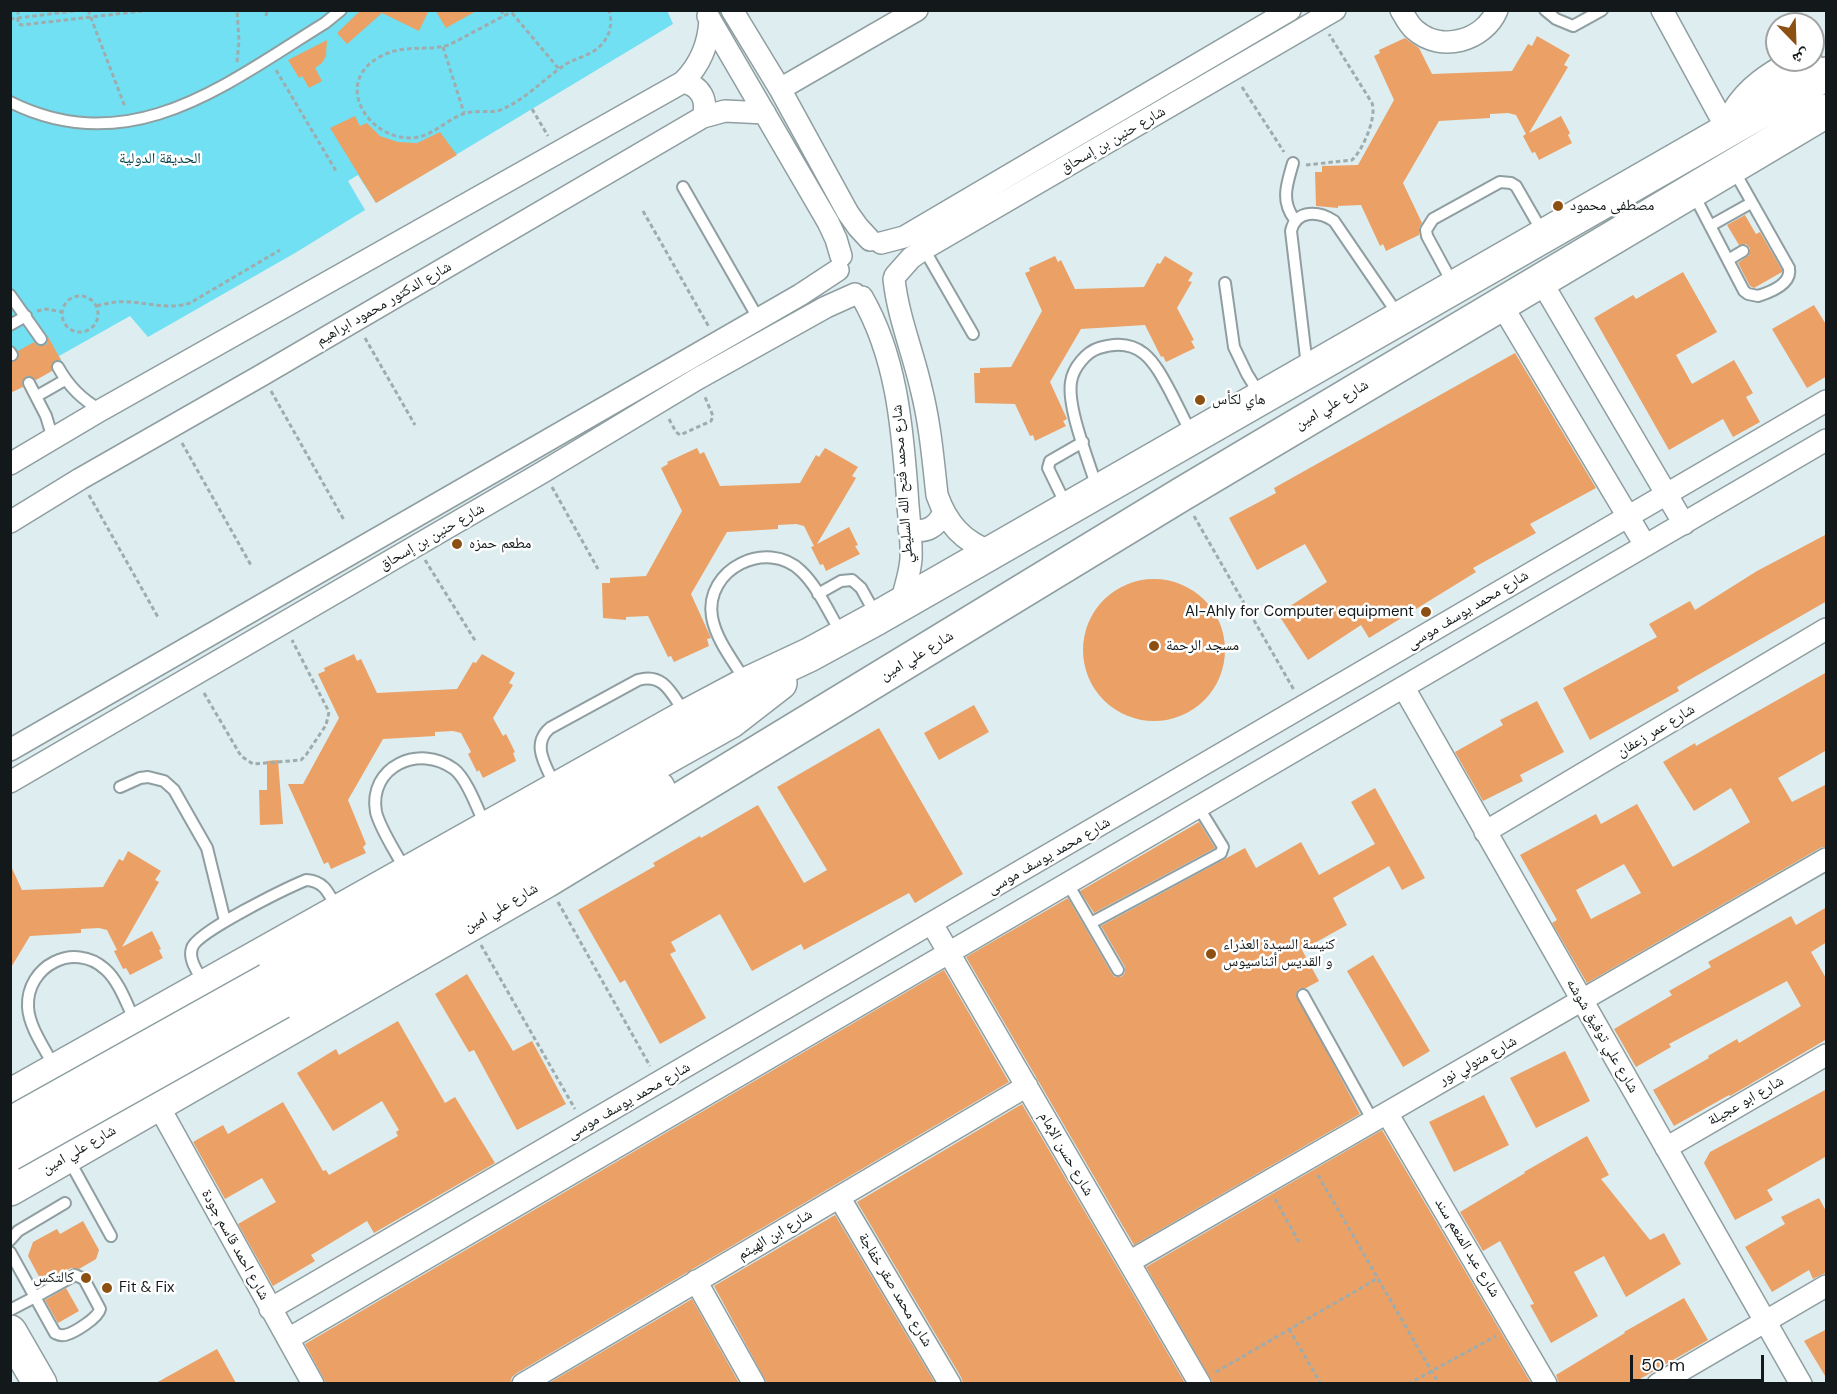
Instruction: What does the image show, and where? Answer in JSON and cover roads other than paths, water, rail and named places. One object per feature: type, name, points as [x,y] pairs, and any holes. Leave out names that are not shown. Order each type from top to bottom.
[{"type":"main road","points":[[1728,131],[1739,111],[1754,93],[1783,72]]},
{"type":"main road","points":[[67,1157],[46,1154],[28,1143],[21,1134],[15,1114],[14,1094],[687,716],[809,655],[889,611],[1827,74]]},
{"type":"main road","points":[[1742,163],[1827,111]]},
{"type":"main road","name":"شارع علي امين","points":[[10,1189],[546,881],[1182,494],[1742,163],[1798,151],[1827,139]]},
{"type":"main road","points":[[10,1154],[275,991],[731,721],[779,683],[809,655]]},
{"type":"main road","points":[[10,1124],[275,991],[798,709],[841,687],[900,666]]},
{"type":"main road","points":[[10,1332],[40,1383]]},
{"type":"street","points":[[707,15],[828,222],[836,239],[841,280],[858,296],[872,297],[881,294],[889,288],[895,278],[894,257],[889,249],[858,227],[848,213],[780,89],[732,10]]},
{"type":"street","points":[[780,89],[917,10]]},
{"type":"street","name":"شارع حنين بن إسحاق","points":[[876,241],[904,237],[1290,10]]},
{"type":"street","points":[[1401,10],[1415,30],[1443,42],[1458,42],[1472,38],[1485,29],[1497,10]]},
{"type":"street","points":[[1662,10],[1728,131]]},
{"type":"street","points":[[10,464],[101,410],[683,82],[692,74],[704,54],[707,42],[707,15]]},
{"type":"street","name":"شارع حنين بن إسحاق","points":[[895,278],[911,258],[924,249],[1328,15]]},
{"type":"street","points":[[683,82],[690,84],[702,94],[705,102],[703,117]]},
{"type":"street","name":"شارع الدكتور محمود ابراهيم","points":[[10,522],[80,479],[356,321],[703,117],[725,111],[765,113]]},
{"type":"street","points":[[840,263],[848,247],[858,241],[876,241]]},
{"type":"street","name":"شارع حنين بن إسحاق","points":[[10,750],[810,289],[840,263]]},
{"type":"street","name":"شارع محمد فتح الله السليطي","points":[[895,278],[901,319],[921,388],[930,433],[937,495],[949,522],[965,539],[991,552]]},
{"type":"street","points":[[1541,281],[1684,524]]},
{"type":"street","name":"شارع حنين بن إسحاق","points":[[10,782],[543,472],[696,379],[826,307],[858,296]]},
{"type":"street","name":"شارع محمد فتح الله السليطي","points":[[858,296],[879,332],[897,394],[902,424],[911,560],[889,611]]},
{"type":"street","points":[[1501,304],[1645,545]]},
{"type":"street","name":"شارع محمد يوسف موسى","points":[[270,1309],[1827,401]]},
{"type":"street","points":[[288,1339],[1827,440]]},
{"type":"street","points":[[909,529],[921,531],[933,527],[938,524],[944,512]]},
{"type":"street","name":"شارع عمر زعفان","points":[[1485,832],[1827,629]]},
{"type":"street","name":"شارع علي توفيق شوشه","points":[[1404,688],[1764,1322],[1801,1383]]},
{"type":"street","name":"شارع متولي نور","points":[[1129,1262],[1583,1002],[1827,859]]},
{"type":"street","name":"شارع حسن الإمام","points":[[932,924],[1199,1382]]},
{"type":"street","name":"شارع ابو عجيلة","points":[[1666,1148],[1827,1055]]},
{"type":"street","name":"شارع ابن الهيثم","points":[[523,1383],[1027,1086]]},
{"type":"street","name":"شارع احمد قاسم جودة","points":[[158,1105],[313,1383]]},
{"type":"street","name":"شارع عبد المنعم سند","points":[[1380,1117],[1546,1383]]},
{"type":"street","name":"شارع محمد صقر خفاجة","points":[[839,1197],[950,1383]]},
{"type":"street","points":[[696,1281],[754,1383]]},
{"type":"street","points":[[1658,1383],[1827,1286]]},
{"type":"lane","points":[[10,102],[59,120],[103,124],[147,119],[187,104],[234,79],[325,23],[341,10]]},
{"type":"lane","points":[[1545,10],[1556,19],[1573,26],[1602,10]]},
{"type":"lane","points":[[1293,163],[1285,196],[1290,213],[1295,220]]},
{"type":"lane","points":[[1692,192],[1744,291],[1753,296],[1763,295],[1786,282],[1790,276],[1789,268],[1752,203],[1742,163]]},
{"type":"lane","points":[[1455,287],[1427,236],[1428,224],[1433,219],[1500,182],[1506,182],[1516,186],[1545,236]]},
{"type":"lane","points":[[683,186],[758,318]]},
{"type":"lane","points":[[1710,226],[1752,203]]},
{"type":"lane","points":[[1308,372],[1291,231],[1295,220],[1305,214],[1322,215],[1334,221],[1400,319]]},
{"type":"lane","points":[[924,249],[973,334]]},
{"type":"lane","points":[[1728,260],[1743,251]]},
{"type":"lane","points":[[1225,283],[1234,347],[1261,398]]},
{"type":"lane","points":[[10,296],[41,339]]},
{"type":"lane","points":[[10,325],[26,316]]},
{"type":"lane","points":[[1098,491],[1071,400],[1071,380],[1080,362],[1095,349],[1115,343],[1135,347],[1151,358],[1193,437]]},
{"type":"lane","points":[[58,367],[65,380],[81,397],[101,410]]},
{"type":"lane","points":[[37,396],[65,380]]},
{"type":"lane","points":[[29,383],[37,396],[52,440]]},
{"type":"lane","points":[[1068,508],[1048,465],[1050,461],[1083,442]]},
{"type":"lane","points":[[747,684],[718,636],[712,616],[714,594],[724,576],[740,562],[761,556],[782,559],[801,570],[843,636]]},
{"type":"lane","points":[[818,594],[841,581],[852,580],[889,611]]},
{"type":"lane","points":[[557,789],[540,749],[543,733],[550,728],[638,680],[648,677],[663,682],[687,716]]},
{"type":"lane","points":[[406,873],[376,812],[377,792],[386,775],[401,762],[420,757],[440,760],[456,771],[487,828]]},
{"type":"lane","points":[[120,787],[148,777],[164,781],[174,790],[207,848],[225,921]]},
{"type":"lane","points":[[1091,923],[1221,853],[1223,847],[1199,808]]},
{"type":"lane","points":[[205,986],[191,957],[191,949],[195,942],[225,921],[306,880],[315,880],[323,884],[339,912]]},
{"type":"lane","points":[[1068,885],[1118,970]]},
{"type":"lane","points":[[56,1069],[27,1009],[29,990],[38,973],[53,961],[71,957],[90,959],[106,969],[137,1024]]},
{"type":"lane","points":[[1303,995],[1380,1117]]},
{"type":"lane","points":[[67,1157],[111,1236]]},
{"type":"lane","points":[[10,1240],[18,1231],[65,1203]]},
{"type":"lane","points":[[10,1251],[34,1297],[55,1333],[59,1335],[68,1333],[100,1313],[100,1309],[80,1276],[70,1277],[34,1297],[10,1310]]},
{"type":"place","name":"مصطفى محمود","points":[[1558,206]]},
{"type":"place","name":"هاي لكأس","points":[[1200,400]]},
{"type":"place","name":"مطعم حمزه","points":[[457,544]]},
{"type":"place","name":"Al-Ahly for Computer equipment","points":[[1426,612]]},
{"type":"place","name":"مسجد الرحمة","points":[[1154,646]]},
{"type":"place","name":"كنيسة السيدة العذراء و القديس أثناسيوس","points":[[1211,954]]},
{"type":"place","name":"كالتكس","points":[[86,1278]]},
{"type":"place","name":"Fit & Fix","points":[[107,1288]]},
{"type":"park label","name":"الحديقة الدولية","points":[[160,159]]}]
